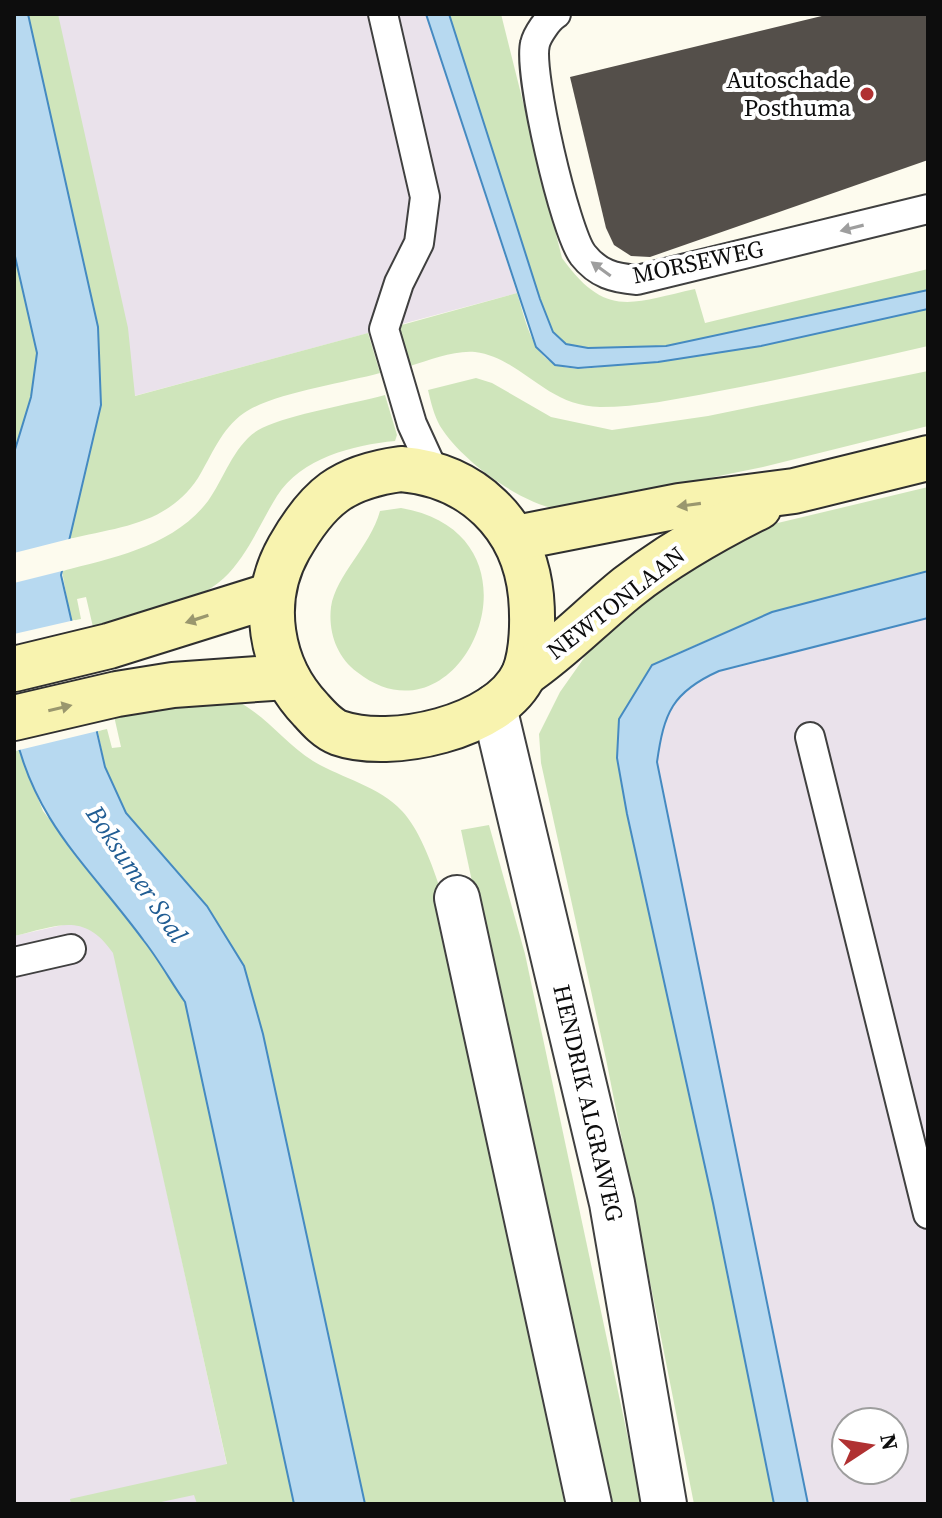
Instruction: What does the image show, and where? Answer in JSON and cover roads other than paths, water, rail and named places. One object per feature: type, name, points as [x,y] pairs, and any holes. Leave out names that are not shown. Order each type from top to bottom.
[{"type":"street","name":"NEWTONLAAN","points":[[516,538],[679,506],[794,491],[928,458]]},
{"type":"street","points":[[401,469],[434,472],[490,506],[516,538],[529,573],[533,610],[524,674],[494,707],[455,725],[417,737],[385,739],[339,733],[305,703],[287,677],[276,649],[272,595],[284,556],[326,496],[344,483],[372,473],[401,469]]},
{"type":"street","name":"NEWTONLAAN","points":[[524,674],[575,637],[628,588],[703,535],[794,491]]},
{"type":"street","points":[[14,669],[95,649],[272,595]]},
{"type":"street","points":[[14,718],[106,697],[189,683],[287,677]]},
{"type":"street","name":"HENDRIK ALGRAWEG","points":[[494,707],[612,1203],[664,1504]]},
{"type":"street","points":[[457,898],[589,1504]]},
{"type":"lane","points":[[383,14],[425,197],[419,243],[399,283],[384,329],[412,424],[434,472]]},
{"type":"lane","name":"MORSEWEG","points":[[553,14],[535,43],[535,80],[569,225],[582,254],[608,277],[637,280],[928,209]]},
{"type":"lane","points":[[810,737],[928,1214]]},
{"type":"lane","points":[[14,962],[71,949]]},
{"type":"water","name":"Boksumer Soal","points":[[14,14],[28,14],[98,327],[101,405],[61,575],[105,767],[126,813],[207,906],[244,966],[263,1034],[365,1504],[294,1504],[185,1002],[149,948],[50,818],[35,792],[14,729],[14,453],[31,397],[37,353],[14,252]]},
{"type":"water","points":[[426,14],[449,14],[540,299],[553,332],[566,344],[588,348],[666,346],[928,290],[928,309],[761,346],[658,362],[578,368],[555,365],[536,347]]},
{"type":"water","points":[[928,571],[928,618],[719,671],[690,687],[667,717],[657,762],[808,1504],[774,1504],[713,1203],[627,814],[617,758],[619,719],[652,665],[772,612]]},
{"type":"place","name":"Autoschade Posthuma","points":[[867,94]]}]
